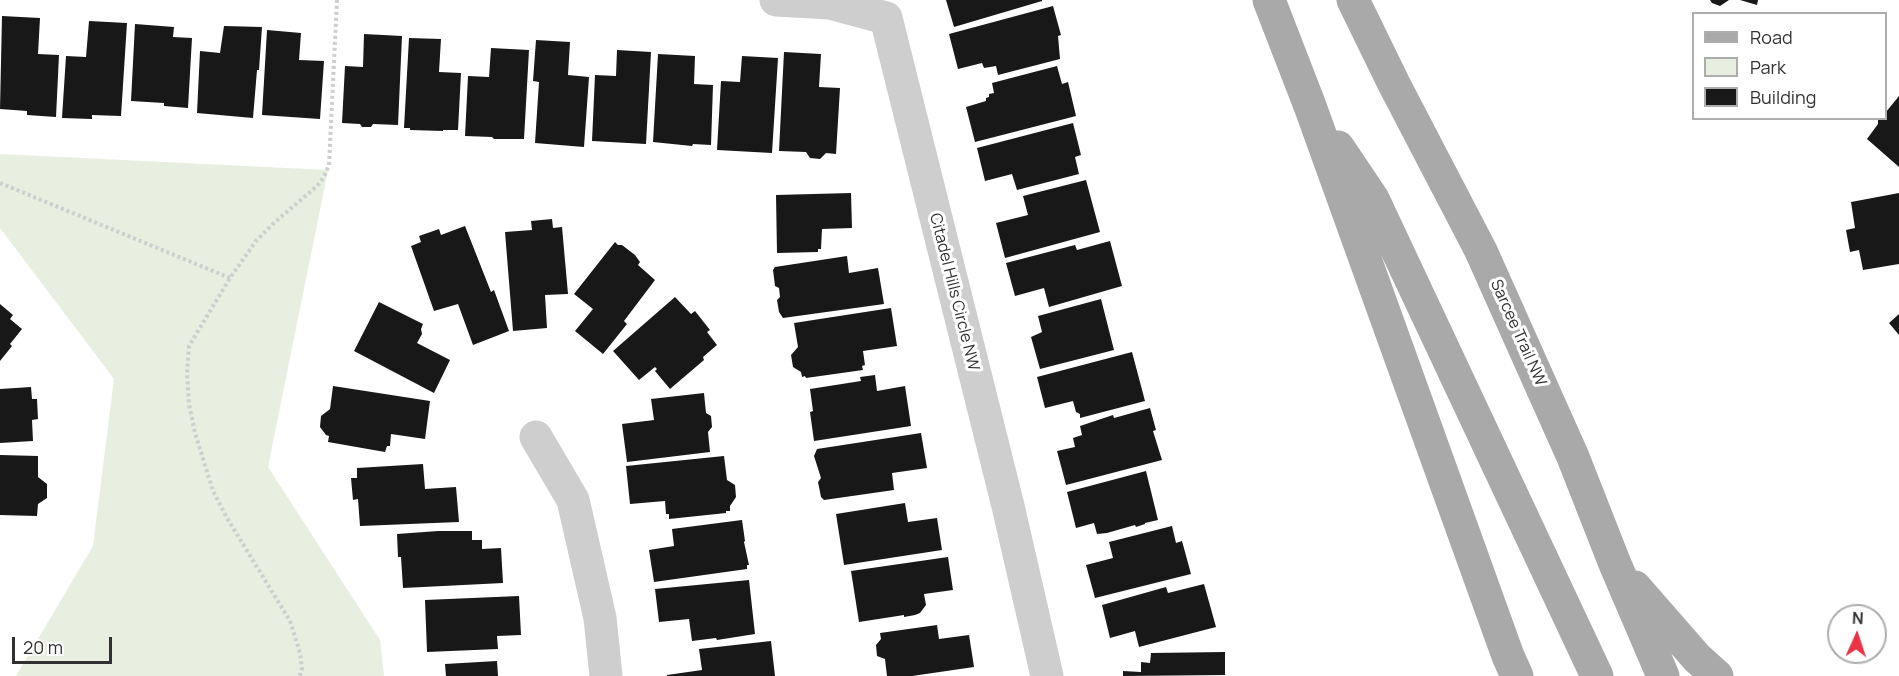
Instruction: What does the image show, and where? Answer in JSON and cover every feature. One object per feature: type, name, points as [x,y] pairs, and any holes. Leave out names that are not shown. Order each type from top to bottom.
[{"type":"main road","points":[[1269,0],[1310,106],[1511,669]]},
{"type":"main road","name":"Sarcee Trail NW","points":[[1353,0],[1481,251],[1573,457],[1615,564],[1663,676]]},
{"type":"main road","points":[[1310,106],[1373,199],[1597,676]]},
{"type":"main road","points":[[1615,564],[1697,658],[1717,676]]},
{"type":"street","name":"Citadel Hills Circle NW","points":[[776,0],[830,3],[886,18],[1008,506],[1047,676]]},
{"type":"street","points":[[536,437],[573,500],[600,618],[606,676]]},
{"type":"path","points":[[300,676],[302,669],[300,653],[290,621],[213,491],[189,404],[187,374],[189,346],[230,278],[256,242],[275,222],[317,186],[329,165],[337,0]]},
{"type":"path","points":[[0,183],[230,278]]},
{"type":"green space","points":[[0,154],[328,170],[268,467],[380,640],[384,676],[16,676],[93,546],[114,379],[0,228]]},
{"type":"building","points":[[946,0],[1042,0],[1042,1],[954,27]]},
{"type":"building","points":[[1710,0],[1729,0],[1720,6]]},
{"type":"building","points":[[1740,0],[1758,0],[1757,5]]},
{"type":"building","points":[[1053,6],[1061,35],[1058,36],[1060,59],[998,75],[996,66],[984,68],[982,63],[958,69],[949,34]]},
{"type":"building","points":[[2,16],[40,18],[38,54],[59,55],[56,117],[27,115],[27,111],[0,109]]},
{"type":"building","points":[[89,21],[127,23],[121,116],[92,115],[92,119],[62,118],[66,56],[86,57]]},
{"type":"building","points":[[135,24],[174,27],[173,37],[192,38],[188,108],[164,106],[164,103],[131,101]]},
{"type":"building","points":[[224,26],[262,27],[253,118],[197,113],[200,51],[220,53]]},
{"type":"building","points":[[267,30],[301,33],[299,60],[324,61],[320,119],[262,115]]},
{"type":"building","points":[[364,34],[402,36],[398,125],[373,124],[371,127],[362,127],[360,124],[342,123],[345,66],[363,67]]},
{"type":"building","points":[[409,38],[441,39],[439,72],[461,73],[458,130],[404,128]]},
{"type":"building","points":[[536,40],[570,42],[568,75],[589,77],[584,147],[535,143],[539,82],[533,81]]},
{"type":"building","points":[[491,48],[529,50],[524,139],[465,136],[468,76],[489,77]]},
{"type":"building","points":[[617,50],[651,52],[646,144],[592,141],[595,75],[616,76]]},
{"type":"building","points":[[784,52],[821,54],[819,87],[840,88],[836,154],[826,153],[820,159],[810,158],[806,152],[779,151]]},
{"type":"building","points":[[658,54],[695,56],[694,84],[713,85],[711,145],[693,144],[692,146],[653,142]]},
{"type":"building","points":[[742,56],[778,58],[772,153],[717,150],[721,81],[740,82]]},
{"type":"building","points":[[1057,66],[1062,84],[1068,82],[1076,116],[975,142],[966,107],[986,101],[989,94],[994,93],[992,83]]},
{"type":"building","points":[[1899,96],[1899,167],[1867,139],[1878,124],[1878,120],[1887,120],[1887,111]]},
{"type":"building","points":[[1073,123],[1081,155],[1075,157],[1079,174],[1017,190],[1012,174],[985,181],[977,148]]},
{"type":"building","points":[[1086,180],[1100,232],[1005,258],[996,223],[1028,215],[1023,196]]},
{"type":"building","points":[[851,193],[852,228],[822,229],[821,249],[818,249],[818,252],[777,253],[776,195]]},
{"type":"building","points":[[1899,193],[1899,264],[1863,270],[1859,250],[1850,252],[1846,230],[1855,228],[1851,202]]},
{"type":"building","points":[[552,219],[553,228],[562,227],[568,294],[545,295],[547,328],[513,331],[505,232],[532,230],[531,221]]},
{"type":"building","points":[[465,226],[491,292],[494,290],[509,331],[473,345],[458,304],[434,311],[411,246],[421,242],[419,236],[439,229],[441,235]]},
{"type":"building","points":[[1110,241],[1122,286],[1049,307],[1044,288],[1015,296],[1006,263],[1075,245],[1077,250]]},
{"type":"building","points":[[615,242],[635,255],[640,262],[638,265],[655,280],[624,321],[627,324],[603,354],[575,331],[593,309],[574,294]]},
{"type":"building","points":[[847,256],[849,273],[878,268],[884,304],[783,318],[779,312],[777,300],[780,297],[779,288],[775,286],[773,270],[775,267]]},
{"type":"building","points":[[675,297],[691,314],[695,311],[710,330],[707,332],[717,345],[703,357],[704,360],[670,389],[655,371],[657,369],[655,367],[639,380],[613,351]]},
{"type":"building","points":[[1101,299],[1114,350],[1040,369],[1031,337],[1042,332],[1038,316]]},
{"type":"building","points":[[379,302],[423,324],[422,334],[417,343],[450,360],[434,393],[354,351]]},
{"type":"building","points":[[0,304],[13,315],[10,319],[22,329],[0,361]]},
{"type":"building","points":[[891,308],[897,346],[863,351],[865,365],[862,366],[863,370],[806,378],[802,377],[801,372],[793,367],[791,355],[798,347],[794,323]]},
{"type":"building","points":[[1899,314],[1899,335],[1889,323]]},
{"type":"building","points":[[1132,352],[1145,401],[1080,418],[1073,401],[1045,408],[1037,377]]},
{"type":"building","points":[[875,375],[877,391],[905,386],[911,426],[814,441],[810,389],[861,381],[860,377]]},
{"type":"building","points":[[333,386],[430,401],[425,439],[391,434],[390,446],[387,446],[385,452],[328,442],[329,436],[320,427],[321,416],[330,409]]},
{"type":"building","points":[[31,387],[32,399],[37,399],[38,419],[32,420],[33,441],[0,443],[0,389]]},
{"type":"building","points":[[704,393],[706,413],[711,416],[712,427],[708,432],[710,452],[627,462],[622,424],[654,420],[651,399]]},
{"type":"building","points":[[1150,408],[1156,430],[1153,431],[1162,460],[1066,485],[1057,451],[1075,447],[1073,438],[1082,435],[1080,426],[1113,415],[1114,418]]},
{"type":"building","points":[[921,433],[927,468],[892,473],[894,490],[824,500],[821,497],[818,482],[821,478],[814,456],[817,449]]},
{"type":"building","points":[[0,455],[38,456],[38,477],[47,484],[47,498],[38,504],[37,516],[0,515]]},
{"type":"building","points":[[724,456],[727,480],[735,485],[736,497],[730,506],[730,511],[669,519],[669,514],[666,514],[665,501],[630,504],[626,466]]},
{"type":"building","points":[[423,464],[425,489],[456,487],[459,522],[360,526],[358,499],[353,500],[351,478],[357,478],[357,468]]},
{"type":"building","points":[[1146,471],[1158,520],[1136,527],[1135,525],[1097,534],[1094,523],[1076,528],[1067,492]]},
{"type":"building","points":[[905,503],[908,522],[937,518],[942,550],[844,565],[836,514]]},
{"type":"building","points":[[742,520],[749,565],[747,569],[654,582],[649,550],[674,546],[672,529]]},
{"type":"building","points":[[1172,526],[1176,543],[1182,541],[1191,574],[1095,598],[1086,565],[1113,558],[1109,542]]},
{"type":"building","points":[[472,531],[472,540],[482,540],[482,549],[501,548],[503,583],[403,588],[397,534]]},
{"type":"building","points":[[948,557],[953,590],[924,594],[926,605],[920,613],[915,615],[859,622],[851,571]]},
{"type":"building","points":[[749,580],[755,634],[692,641],[689,619],[659,622],[655,589]]},
{"type":"building","points":[[1204,584],[1216,627],[1139,647],[1135,631],[1110,638],[1102,605],[1166,587],[1168,593]]},
{"type":"building","points":[[519,596],[521,635],[497,636],[498,649],[427,652],[425,600]]},
{"type":"building","points":[[937,625],[939,639],[969,635],[974,667],[912,676],[887,676],[885,659],[877,656],[876,645],[881,639],[880,633]]},
{"type":"building","points":[[771,641],[775,676],[667,676],[702,670],[699,649]]},
{"type":"building","points":[[1225,652],[1225,675],[1123,676],[1123,671],[1141,672],[1141,662],[1150,663],[1151,653]]},
{"type":"building","points":[[497,661],[498,676],[446,676],[445,664]]}]
